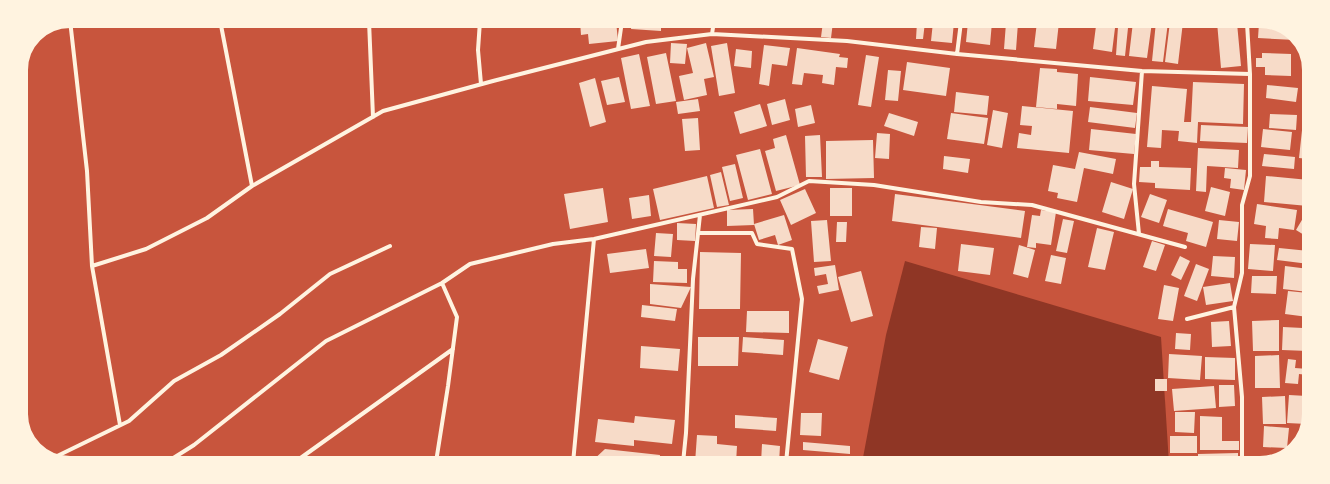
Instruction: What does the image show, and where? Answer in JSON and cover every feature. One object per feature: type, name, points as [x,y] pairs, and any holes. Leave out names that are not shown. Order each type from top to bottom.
[{"type":"street","points":[[71,27],[87,171],[92,266],[120,426]]},
{"type":"street","points":[[221,27],[252,186]]},
{"type":"street","points":[[369,27],[373,117]]},
{"type":"street","points":[[480,27],[478,50],[481,84]]},
{"type":"street","points":[[618,49],[621,27]]},
{"type":"street","points":[[712,34],[713,27]]},
{"type":"street","points":[[957,54],[960,27]]},
{"type":"street","points":[[1242,457],[1242,397],[1234,307],[1242,273],[1242,205],[1250,176],[1250,74],[1247,27]]},
{"type":"street","points":[[92,266],[146,248],[207,218],[252,186],[383,111],[481,84],[646,42],[712,34],[847,41],[957,54],[1142,71],[1250,74]]},
{"type":"street","points":[[1138,234],[1134,184],[1142,71]]},
{"type":"street","points":[[175,457],[194,445],[255,395],[326,341],[442,283],[470,264],[553,244],[594,239],[777,197],[809,181],[874,185],[981,202],[1032,205],[1185,247]]},
{"type":"street","points":[[684,457],[693,279],[700,215]]},
{"type":"street","points":[[698,234],[752,233],[757,244],[792,249],[802,299],[787,457]]},
{"type":"street","points":[[573,457],[594,239]]},
{"type":"street","points":[[58,455],[129,421],[174,381],[222,355],[280,314],[330,274],[390,246]]},
{"type":"street","points":[[437,457],[457,317],[442,283]]},
{"type":"street","points":[[1187,319],[1234,307]]},
{"type":"street","points":[[302,457],[453,349]]},
{"type":"shaded area","points":[[905,261],[1161,337],[1169,457],[863,457],[886,335]]},
{"type":"building","points":[[580,27],[617,27],[618,41],[589,44],[588,34],[581,35]]},
{"type":"building","points":[[631,27],[661,27],[661,31],[631,29]]},
{"type":"building","points":[[822,27],[832,27],[831,38],[821,37]]},
{"type":"building","points":[[917,27],[924,27],[923,39],[916,39]]},
{"type":"building","points":[[932,27],[954,27],[952,43],[931,41]]},
{"type":"building","points":[[968,27],[992,27],[990,45],[966,42]]},
{"type":"building","points":[[1006,27],[1018,27],[1016,50],[1004,49]]},
{"type":"building","points":[[1036,27],[1058,27],[1056,49],[1034,47]]},
{"type":"building","points":[[1096,27],[1115,28],[1112,52],[1093,49]]},
{"type":"building","points":[[1118,27],[1128,28],[1125,56],[1116,55]]},
{"type":"building","points":[[1132,27],[1151,27],[1147,58],[1129,56]]},
{"type":"building","points":[[1155,27],[1167,27],[1163,62],[1152,61]]},
{"type":"building","points":[[1169,27],[1182,27],[1178,64],[1165,62]]},
{"type":"building","points":[[1217,27],[1237,27],[1241,66],[1221,68]]},
{"type":"building","points":[[1259,27],[1266,27],[1279,31],[1290,40],[1258,38]]},
{"type":"building","points":[[671,43],[687,44],[685,64],[670,63]]},
{"type":"building","points":[[706,43],[714,77],[704,79],[707,95],[684,100],[679,76],[693,73],[687,48]]},
{"type":"building","points":[[727,43],[735,93],[719,96],[711,46]]},
{"type":"building","points":[[764,45],[790,48],[787,66],[772,64],[769,86],[759,84]]},
{"type":"building","points":[[797,48],[840,54],[839,57],[848,58],[847,68],[836,67],[834,85],[822,83],[823,75],[804,73],[802,85],[792,84]]},
{"type":"building","points":[[736,49],[752,51],[751,68],[734,66]]},
{"type":"building","points":[[666,53],[676,101],[656,104],[647,57]]},
{"type":"building","points":[[1262,53],[1291,54],[1291,76],[1265,75],[1265,67],[1256,67],[1256,58],[1262,58]]},
{"type":"building","points":[[639,54],[650,106],[631,109],[621,58]]},
{"type":"building","points":[[866,55],[879,57],[871,107],[858,105]]},
{"type":"building","points":[[907,62],[950,68],[946,96],[903,90]]},
{"type":"building","points":[[1040,68],[1057,69],[1057,72],[1078,74],[1076,106],[1057,104],[1057,109],[1036,107]]},
{"type":"building","points":[[888,70],[901,71],[898,101],[885,100]]},
{"type":"building","points":[[619,77],[625,102],[607,105],[601,81]]},
{"type":"building","points":[[1090,77],[1136,82],[1133,105],[1088,101]]},
{"type":"building","points":[[595,78],[606,122],[590,127],[579,83]]},
{"type":"building","points":[[1193,82],[1244,84],[1243,124],[1198,122],[1197,143],[1178,141],[1179,131],[1162,130],[1161,148],[1147,147],[1152,86],[1187,89],[1184,122],[1191,122]]},
{"type":"building","points":[[1267,85],[1298,88],[1296,102],[1266,98]]},
{"type":"building","points":[[956,92],[989,96],[987,115],[954,112]]},
{"type":"building","points":[[698,99],[700,111],[678,114],[676,102]]},
{"type":"building","points":[[785,99],[790,120],[772,125],[767,104]]},
{"type":"building","points":[[760,104],[767,126],[740,134],[734,112]]},
{"type":"building","points":[[811,105],[815,123],[798,127],[795,109]]},
{"type":"building","points":[[1022,106],[1073,111],[1069,153],[1017,148],[1019,133],[1031,135],[1032,126],[1020,125]]},
{"type":"building","points":[[1090,107],[1137,113],[1135,128],[1088,122]]},
{"type":"building","points":[[993,110],[1008,113],[1002,148],[987,145]]},
{"type":"building","points":[[889,113],[918,122],[914,136],[884,126]]},
{"type":"building","points":[[951,113],[988,118],[984,144],[947,139]]},
{"type":"building","points":[[1270,114],[1297,115],[1296,130],[1269,128]]},
{"type":"building","points":[[698,118],[700,150],[685,151],[682,119]]},
{"type":"building","points":[[1303,121],[1303,158],[1299,158]]},
{"type":"building","points":[[1201,125],[1248,127],[1247,143],[1200,141]]},
{"type":"building","points":[[1091,129],[1136,134],[1134,154],[1089,150]]},
{"type":"building","points":[[1263,129],[1292,132],[1290,150],[1261,147]]},
{"type":"building","points":[[877,133],[890,134],[889,159],[875,158]]},
{"type":"building","points":[[786,135],[800,185],[776,191],[765,151],[775,148],[773,139]]},
{"type":"building","points":[[820,135],[822,177],[806,177],[805,136]]},
{"type":"building","points":[[873,140],[874,178],[826,179],[826,141]]},
{"type":"building","points":[[1198,148],[1239,150],[1238,168],[1207,166],[1206,192],[1196,191]]},
{"type":"building","points":[[760,149],[772,194],[748,200],[736,155]]},
{"type":"building","points":[[1079,152],[1116,159],[1113,174],[1084,168],[1077,202],[1057,198],[1058,193],[1048,191],[1053,165],[1075,169]]},
{"type":"building","points":[[1264,154],[1295,157],[1294,169],[1262,166]]},
{"type":"building","points":[[944,156],[970,159],[968,173],[943,169]]},
{"type":"building","points":[[1151,161],[1159,161],[1159,167],[1191,168],[1190,190],[1155,188],[1155,183],[1139,182],[1140,167],[1151,167]]},
{"type":"building","points":[[735,164],[743,198],[730,201],[722,167]]},
{"type":"building","points":[[1225,168],[1246,170],[1244,190],[1230,188],[1231,179],[1224,178]]},
{"type":"building","points":[[721,172],[729,205],[717,207],[710,175]]},
{"type":"building","points":[[707,176],[714,208],[660,220],[653,189]]},
{"type":"building","points":[[1266,176],[1303,179],[1303,206],[1264,202]]},
{"type":"building","points":[[1111,182],[1133,189],[1124,219],[1102,212]]},
{"type":"building","points":[[1211,187],[1230,192],[1225,216],[1205,211]]},
{"type":"building","points":[[603,188],[608,222],[570,229],[564,194]]},
{"type":"building","points":[[830,188],[852,188],[852,216],[830,216]]},
{"type":"building","points":[[805,189],[816,213],[791,225],[780,200]]},
{"type":"building","points":[[895,194],[1025,211],[1021,238],[892,221]]},
{"type":"building","points":[[1150,194],[1167,200],[1159,223],[1141,217]]},
{"type":"building","points":[[649,195],[651,216],[632,219],[629,198]]},
{"type":"building","points":[[1257,204],[1297,210],[1294,230],[1279,228],[1278,239],[1265,238],[1266,226],[1254,224]]},
{"type":"building","points":[[753,209],[754,225],[727,226],[727,210]]},
{"type":"building","points":[[1168,209],[1213,222],[1206,247],[1186,241],[1188,233],[1163,226]]},
{"type":"building","points":[[1041,210],[1056,212],[1051,245],[1036,243],[1036,248],[1027,247],[1032,215],[1040,216]]},
{"type":"building","points":[[784,215],[792,240],[778,245],[775,235],[759,240],[754,224]]},
{"type":"building","points":[[1303,218],[1303,234],[1296,230]]},
{"type":"building","points":[[1063,219],[1074,221],[1067,253],[1056,251]]},
{"type":"building","points":[[827,220],[831,261],[814,262],[811,221]]},
{"type":"building","points":[[1219,220],[1239,222],[1237,241],[1217,239]]},
{"type":"building","points":[[837,222],[847,222],[846,242],[836,242]]},
{"type":"building","points":[[677,223],[696,224],[695,241],[677,240]]},
{"type":"building","points":[[921,227],[937,228],[935,249],[919,247]]},
{"type":"building","points":[[1097,228],[1114,232],[1105,270],[1088,267]]},
{"type":"building","points":[[656,233],[673,234],[671,257],[654,256]]},
{"type":"building","points":[[1152,241],[1165,245],[1156,271],[1143,267]]},
{"type":"building","points":[[961,244],[994,248],[990,275],[958,271]]},
{"type":"building","points":[[1250,244],[1275,245],[1273,271],[1248,269]]},
{"type":"building","points":[[1019,245],[1035,250],[1028,278],[1013,274]]},
{"type":"building","points":[[1279,248],[1303,250],[1303,263],[1277,260]]},
{"type":"building","points":[[646,249],[649,268],[610,273],[607,254]]},
{"type":"building","points":[[700,252],[741,253],[740,309],[699,309]]},
{"type":"building","points":[[1051,255],[1066,258],[1061,284],[1045,281]]},
{"type":"building","points":[[1180,256],[1190,261],[1181,280],[1171,275]]},
{"type":"building","points":[[1213,256],[1235,257],[1234,278],[1211,276]]},
{"type":"building","points":[[654,261],[678,262],[678,269],[687,269],[687,283],[653,282]]},
{"type":"building","points":[[1196,264],[1209,269],[1197,301],[1184,296]]},
{"type":"building","points":[[835,265],[839,290],[819,294],[817,286],[828,284],[826,274],[815,276],[814,268]]},
{"type":"building","points":[[1285,266],[1303,268],[1303,291],[1283,289]]},
{"type":"building","points":[[861,271],[873,316],[851,322],[838,277]]},
{"type":"building","points":[[1252,276],[1277,276],[1276,294],[1251,293]]},
{"type":"building","points":[[1230,283],[1233,301],[1206,305],[1203,287]]},
{"type":"building","points":[[650,284],[691,287],[681,308],[650,304]]},
{"type":"building","points":[[1164,285],[1179,288],[1173,321],[1158,319]]},
{"type":"building","points":[[1288,291],[1303,292],[1303,316],[1285,314]]},
{"type":"building","points":[[642,305],[677,309],[675,321],[641,317]]},
{"type":"building","points":[[747,311],[789,311],[789,333],[746,332]]},
{"type":"building","points":[[1279,320],[1279,351],[1253,351],[1252,321]]},
{"type":"building","points":[[1229,321],[1231,346],[1212,347],[1211,322]]},
{"type":"building","points":[[1283,327],[1303,328],[1303,351],[1282,350]]},
{"type":"building","points":[[1176,333],[1191,334],[1190,350],[1175,349]]},
{"type":"building","points":[[698,337],[739,337],[738,366],[698,366]]},
{"type":"building","points":[[743,337],[784,340],[783,355],[742,352]]},
{"type":"building","points":[[818,339],[848,347],[839,380],[809,372]]},
{"type":"building","points":[[641,346],[680,349],[678,371],[640,368]]},
{"type":"building","points":[[1169,354],[1202,356],[1200,380],[1168,378]]},
{"type":"building","points":[[1279,355],[1280,388],[1255,388],[1255,356]]},
{"type":"building","points":[[1205,357],[1235,358],[1235,380],[1205,379]]},
{"type":"building","points":[[1288,359],[1296,360],[1295,368],[1303,369],[1303,374],[1299,374],[1298,384],[1285,383]]},
{"type":"building","points":[[1155,379],[1167,379],[1167,391],[1155,391]]},
{"type":"building","points":[[1219,385],[1234,385],[1235,406],[1219,407]]},
{"type":"building","points":[[1214,386],[1216,408],[1174,411],[1172,389]]},
{"type":"building","points":[[1289,395],[1303,396],[1302,424],[1287,423]]},
{"type":"building","points":[[1285,396],[1286,424],[1263,424],[1262,397]]},
{"type":"building","points":[[1175,412],[1195,412],[1194,433],[1175,432]]},
{"type":"building","points":[[801,413],[822,413],[821,436],[800,435]]},
{"type":"building","points":[[735,415],[777,418],[776,431],[735,428]]},
{"type":"building","points":[[635,416],[675,420],[672,444],[634,440],[634,446],[595,442],[598,419],[634,423]]},
{"type":"building","points":[[1200,416],[1222,417],[1222,441],[1239,441],[1239,450],[1200,450]]},
{"type":"building","points":[[1264,426],[1289,428],[1286,448],[1263,447]]},
{"type":"building","points":[[697,435],[717,436],[717,444],[737,446],[736,457],[695,457]]},
{"type":"building","points":[[1170,436],[1197,436],[1197,453],[1170,453]]},
{"type":"building","points":[[803,442],[850,446],[850,454],[803,450]]},
{"type":"building","points":[[762,444],[780,446],[779,457],[761,457]]},
{"type":"building","points":[[605,449],[660,455],[660,457],[596,457]]},
{"type":"building","points":[[1238,453],[1238,457],[1198,457],[1198,454]]}]
